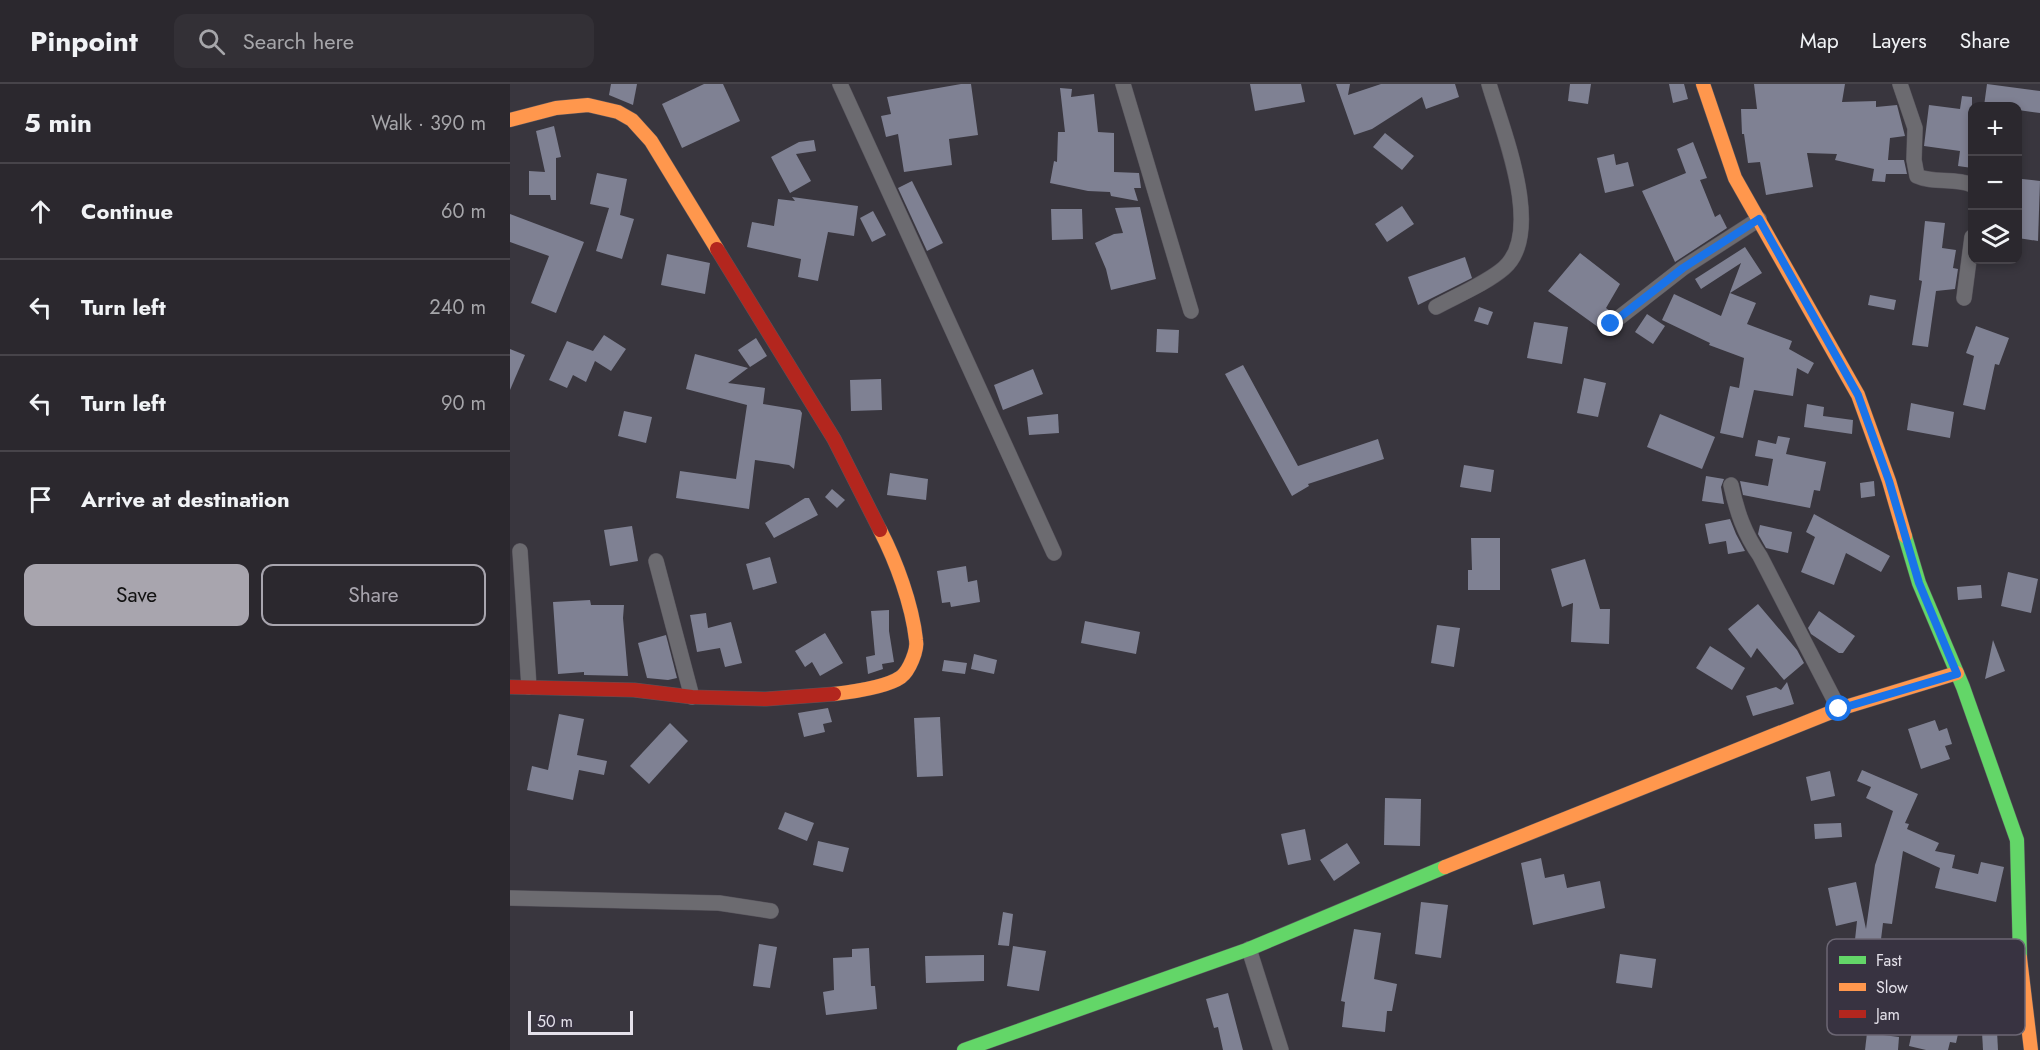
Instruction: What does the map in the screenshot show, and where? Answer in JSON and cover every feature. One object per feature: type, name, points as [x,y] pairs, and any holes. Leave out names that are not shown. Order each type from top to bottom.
[{"type":"street","points":[[840,84],[1054,553]]},
{"type":"street","points":[[1123,84],[1191,311]]},
{"type":"street","points":[[1436,307],[1504,268],[1516,253],[1521,238],[1523,223],[1516,181],[1489,84]]},
{"type":"street","points":[[1703,84],[1735,178],[1858,395],[1889,481],[1919,583],[1957,674],[2016,840],[2020,939]]},
{"type":"street","points":[[1900,84],[1915,128],[1914,160],[1917,176],[1925,180],[1962,181],[1968,183]]},
{"type":"street","points":[[510,120],[566,106],[598,106],[633,120],[651,141],[834,439],[895,559],[916,642],[908,669],[900,678],[843,693],[766,699],[692,697],[634,690],[510,687]]},
{"type":"street","points":[[1611,324],[1683,268],[1759,219]]},
{"type":"street","points":[[1964,298],[1968,264]]},
{"type":"street","points":[[1731,485],[1738,517],[1746,537],[1760,556],[1839,709]]},
{"type":"street","points":[[520,551],[529,687]]},
{"type":"street","points":[[656,561],[692,697]]},
{"type":"street","points":[[964,1050],[1249,949],[1593,806],[1839,709],[1957,674]]},
{"type":"street","points":[[510,898],[719,903],[771,911]]},
{"type":"street","points":[[1249,949],[1281,1050]]},
{"type":"street","points":[[2025,1006],[2031,1050]]},
{"type":"building","points":[[611,84],[637,84],[633,105],[609,95]]},
{"type":"building","points":[[704,84],[723,84],[740,121],[682,148],[662,104]]},
{"type":"building","points":[[971,84],[978,135],[949,139],[952,165],[904,172],[898,134],[886,137],[881,116],[891,114],[887,97]]},
{"type":"building","points":[[1250,84],[1301,84],[1305,102],[1255,111]]},
{"type":"building","points":[[1336,84],[1350,84],[1348,95],[1381,84],[1455,84],[1459,97],[1426,109],[1422,97],[1372,129],[1354,135]]},
{"type":"building","points":[[1570,84],[1591,84],[1588,104],[1568,101]]},
{"type":"building","points":[[1669,84],[1684,84],[1688,99],[1673,103]]},
{"type":"building","points":[[1754,84],[1845,84],[1842,102],[1876,101],[1876,107],[1897,105],[1905,136],[1890,138],[1888,160],[1904,160],[1907,174],[1886,174],[1885,182],[1872,181],[1874,169],[1835,160],[1837,154],[1807,153],[1813,187],[1766,195],[1760,162],[1748,163],[1744,134],[1742,134],[1741,109],[1757,109]]},
{"type":"building","points":[[1987,84],[2040,91],[2040,113],[2022,111],[2022,102],[1985,102]]},
{"type":"building","points":[[1060,88],[1072,89],[1071,97],[1094,94],[1098,132],[1114,133],[1114,172],[1139,173],[1141,188],[1134,188],[1138,201],[1111,196],[1110,192],[1088,191],[1050,183],[1054,161],[1057,162],[1058,132],[1065,132]]},
{"type":"building","points":[[1962,96],[1972,97],[1972,102],[1968,102],[1968,167],[1958,166],[1960,151],[1924,146],[1929,105],[1960,109]]},
{"type":"building","points":[[554,126],[561,157],[556,158],[556,200],[551,200],[550,195],[529,195],[529,171],[545,172],[536,131]]},
{"type":"building","points":[[1385,133],[1414,156],[1402,170],[1373,147]]},
{"type":"building","points":[[814,140],[816,151],[796,154],[811,181],[790,193],[771,157],[799,142]]},
{"type":"building","points":[[1693,142],[1707,178],[1700,180],[1715,217],[1720,214],[1727,228],[1675,262],[1642,191],[1686,173],[1677,149]]},
{"type":"building","points":[[1614,154],[1616,165],[1628,162],[1634,186],[1605,193],[1597,158]]},
{"type":"building","points":[[597,173],[627,179],[620,215],[634,219],[622,259],[596,251],[609,208],[590,204]]},
{"type":"building","points":[[2022,179],[2040,181],[2038,241],[2022,239]]},
{"type":"building","points":[[912,181],[943,243],[927,251],[898,188]]},
{"type":"building","points":[[792,197],[858,206],[854,236],[828,232],[818,281],[798,277],[801,259],[747,247],[752,222],[774,226],[778,199],[795,201]]},
{"type":"building","points":[[1402,206],[1414,224],[1387,242],[1375,224]]},
{"type":"building","points":[[1140,207],[1156,279],[1111,290],[1106,269],[1095,243],[1114,234],[1123,233],[1115,208]]},
{"type":"building","points":[[1051,209],[1082,209],[1083,239],[1052,240]]},
{"type":"building","points":[[873,211],[886,235],[872,242],[860,218]]},
{"type":"building","points":[[510,214],[584,242],[556,313],[531,303],[549,256],[510,242]]},
{"type":"building","points":[[1925,221],[1945,223],[1942,248],[1956,250],[1953,268],[1958,269],[1955,289],[1936,291],[1928,347],[1912,345],[1922,281],[1919,280]]},
{"type":"building","points":[[1745,247],[1762,273],[1730,293],[1756,303],[1747,324],[1792,341],[1789,349],[1814,363],[1808,374],[1797,368],[1793,396],[1754,390],[1743,438],[1720,433],[1730,386],[1739,388],[1744,358],[1709,345],[1710,343],[1662,320],[1674,294],[1721,316],[1741,263],[1701,289],[1695,279]]},
{"type":"building","points":[[1580,253],[1620,284],[1606,308],[1610,311],[1598,327],[1548,291]]},
{"type":"building","points":[[667,254],[710,263],[705,294],[661,285]]},
{"type":"building","points":[[1465,257],[1472,278],[1418,305],[1408,277]]},
{"type":"building","points":[[1870,295],[1896,300],[1894,310],[1868,305]]},
{"type":"building","points":[[1479,307],[1493,312],[1488,325],[1474,321]]},
{"type":"building","points":[[1647,314],[1665,326],[1653,344],[1635,332]]},
{"type":"building","points":[[1534,322],[1568,327],[1562,364],[1527,358]]},
{"type":"building","points":[[1976,326],[2009,338],[1999,365],[1995,364],[1985,410],[1963,405],[1974,356],[1966,353]]},
{"type":"building","points":[[1157,329],[1179,330],[1178,353],[1156,352]]},
{"type":"building","points":[[604,335],[626,349],[611,371],[595,361],[586,382],[573,375],[567,388],[549,380],[567,341],[593,351]]},
{"type":"building","points":[[756,338],[767,356],[750,367],[738,350]]},
{"type":"building","points":[[510,349],[525,355],[510,390]]},
{"type":"building","points":[[695,354],[748,368],[728,383],[765,388],[763,404],[800,410],[802,413],[794,469],[789,465],[755,460],[749,509],[676,498],[680,471],[736,479],[747,405],[686,389]]},
{"type":"building","points":[[1243,365],[1298,466],[1378,439],[1384,459],[1308,484],[1309,486],[1292,496],[1225,374]]},
{"type":"building","points":[[1033,369],[1043,394],[1003,410],[994,385]]},
{"type":"building","points":[[1584,378],[1606,383],[1598,417],[1577,413]]},
{"type":"building","points":[[881,379],[882,410],[851,411],[850,380]]},
{"type":"building","points":[[1911,403],[1954,412],[1950,438],[1907,430]]},
{"type":"building","points":[[1807,404],[1824,407],[1823,416],[1853,420],[1852,434],[1804,427]]},
{"type":"building","points":[[624,411],[652,417],[646,443],[618,436]]},
{"type":"building","points":[[1058,414],[1059,433],[1029,435],[1027,417]]},
{"type":"building","points":[[1660,414],[1715,437],[1702,469],[1647,447]]},
{"type":"building","points":[[1778,436],[1790,438],[1786,454],[1826,462],[1820,491],[1814,490],[1810,508],[1743,495],[1740,481],[1768,486],[1773,459],[1755,456],[1758,440],[1776,444]]},
{"type":"building","points":[[1464,465],[1494,470],[1491,492],[1460,487]]},
{"type":"building","points":[[890,473],[928,479],[926,500],[887,495]]},
{"type":"building","points":[[1706,476],[1724,479],[1721,487],[1724,504],[1702,501]]},
{"type":"building","points":[[1874,481],[1875,496],[1861,498],[1860,483]]},
{"type":"building","points":[[832,489],[845,500],[837,508],[825,497]]},
{"type":"building","points":[[805,498],[809,498],[818,515],[774,538],[765,523]]},
{"type":"building","points":[[1814,514],[1890,556],[1881,572],[1846,553],[1834,585],[1801,572],[1815,537],[1806,532]]},
{"type":"building","points":[[1730,519],[1745,551],[1728,554],[1726,541],[1709,544],[1705,524]]},
{"type":"building","points":[[1760,525],[1792,532],[1788,553],[1766,548],[1758,534]]},
{"type":"building","points":[[632,526],[638,561],[610,566],[604,530]]},
{"type":"building","points":[[1471,538],[1500,538],[1500,590],[1468,590],[1468,570],[1472,570]]},
{"type":"building","points":[[770,557],[777,583],[753,590],[746,564]]},
{"type":"building","points":[[1585,559],[1600,609],[1610,609],[1609,644],[1571,642],[1573,603],[1562,607],[1551,569]]},
{"type":"building","points":[[966,566],[968,582],[977,580],[980,602],[951,607],[950,602],[942,603],[937,571]]},
{"type":"building","points":[[2008,572],[2038,579],[2031,613],[2001,606]]},
{"type":"building","points":[[1981,585],[1982,598],[1958,600],[1957,587]]},
{"type":"building","points":[[590,600],[591,605],[624,605],[628,676],[584,675],[584,672],[558,674],[553,602]]},
{"type":"building","points":[[1758,604],[1797,650],[1804,663],[1784,680],[1757,648],[1751,658],[1728,629]]},
{"type":"building","points":[[889,610],[889,631],[894,662],[882,664],[883,669],[868,674],[866,657],[875,655],[871,611]]},
{"type":"building","points":[[1819,611],[1855,636],[1843,653],[1839,653],[1811,634],[1808,628]]},
{"type":"building","points":[[706,613],[708,628],[731,622],[742,663],[725,667],[720,648],[697,652],[690,615]]},
{"type":"building","points":[[1085,621],[1140,632],[1136,654],[1081,643]]},
{"type":"building","points":[[1437,625],[1460,628],[1454,667],[1431,663]]},
{"type":"building","points":[[825,633],[843,663],[820,676],[812,662],[805,667],[795,651]]},
{"type":"building","points":[[666,635],[677,678],[668,680],[647,678],[638,643]]},
{"type":"building","points":[[1993,640],[2005,671],[1985,679]]},
{"type":"building","points":[[1710,646],[1745,668],[1732,690],[1696,668]]},
{"type":"building","points":[[974,654],[997,660],[994,674],[971,669]]},
{"type":"building","points":[[944,660],[967,663],[965,674],[942,671]]},
{"type":"building","points":[[1787,682],[1794,704],[1753,716],[1746,696],[1776,687],[1781,690]]},
{"type":"building","points":[[828,708],[832,722],[823,724],[825,732],[804,737],[798,713]]},
{"type":"building","points":[[559,714],[584,719],[577,755],[607,761],[604,775],[579,770],[573,800],[527,790],[532,766],[548,770]]},
{"type":"building","points":[[940,717],[943,776],[917,777],[914,718]]},
{"type":"building","points":[[1935,720],[1939,731],[1947,728],[1952,744],[1945,746],[1950,759],[1921,769],[1908,729]]},
{"type":"building","points":[[670,723],[688,741],[649,784],[630,766]]},
{"type":"building","points":[[1862,770],[1918,794],[1905,823],[1909,824],[1907,829],[1939,843],[1935,851],[1955,855],[1952,868],[1978,874],[1981,862],[2004,867],[1996,902],[1935,888],[1940,868],[1903,851],[1892,924],[1883,923],[1881,939],[1855,939],[1857,921],[1836,926],[1828,888],[1856,882],[1866,929],[1875,865],[1893,811],[1866,798],[1871,787],[1857,781]]},
{"type":"building","points":[[1830,771],[1835,796],[1811,801],[1806,777]]},
{"type":"building","points":[[1385,798],[1421,799],[1420,846],[1384,845]]},
{"type":"building","points":[[785,812],[814,823],[807,841],[778,829]]},
{"type":"building","points":[[1841,823],[1842,837],[1815,839],[1814,824]]},
{"type":"building","points":[[1305,829],[1311,860],[1288,865],[1281,834]]},
{"type":"building","points":[[818,841],[849,848],[843,872],[813,865]]},
{"type":"building","points":[[1347,843],[1360,863],[1334,881],[1320,860]]},
{"type":"building","points":[[1541,858],[1545,878],[1564,874],[1567,888],[1600,881],[1605,908],[1533,925],[1521,863]]},
{"type":"building","points":[[1421,902],[1448,905],[1441,958],[1415,954]]},
{"type":"building","points":[[1003,912],[1013,914],[1009,946],[998,945]]},
{"type":"building","points":[[1354,929],[1381,933],[1374,979],[1397,984],[1392,1011],[1387,1011],[1385,1032],[1342,1027],[1345,1002],[1341,1001]]},
{"type":"building","points":[[759,944],[777,947],[770,988],[753,986]]},
{"type":"building","points":[[1013,946],[1046,951],[1039,991],[1007,986]]},
{"type":"building","points":[[869,948],[871,986],[875,986],[877,1009],[826,1015],[823,992],[834,990],[833,958],[852,957],[852,949]]},
{"type":"building","points":[[1620,954],[1656,959],[1652,988],[1616,983]]},
{"type":"building","points":[[984,955],[984,981],[926,983],[925,956]]},
{"type":"building","points":[[1228,993],[1243,1050],[1223,1050],[1218,1027],[1214,1028],[1206,999]]},
{"type":"building","points":[[1867,1035],[1899,1037],[1898,1050],[1865,1050]]},
{"type":"building","points":[[1911,1035],[1958,1035],[1956,1043],[1950,1042],[1948,1050],[1926,1050],[1909,1046]]},
{"type":"building","points":[[1982,1035],[1997,1035],[1998,1050],[1983,1050]]},
{"type":"traffic: fast","points":[[1905,536],[1919,583],[1963,687],[2017,840],[2020,939]]},
{"type":"traffic: fast","points":[[964,1050],[1249,949],[1445,867]]},
{"type":"traffic: slow","points":[[1703,84],[1735,178],[1858,395],[1889,481],[1905,536]]},
{"type":"traffic: slow","points":[[510,120],[556,108],[588,105],[618,112],[632,120],[651,141],[717,249]]},
{"type":"traffic: slow","points":[[834,694],[869,689],[895,681],[904,674],[914,655],[916,640],[907,598],[892,555],[880,530]]},
{"type":"traffic: slow","points":[[1445,867],[1839,709],[1957,673]]},
{"type":"traffic: slow","points":[[2025,1000],[2031,1050]]},
{"type":"traffic: jam","points":[[717,249],[834,439],[880,530]]},
{"type":"traffic: jam","points":[[510,687],[634,690],[692,697],[766,699],[834,694]]},
{"type":"route","points":[[1611,324],[1683,268],[1759,219],[1858,395],[1889,481],[1919,583],[1957,674],[1839,709]]}]
